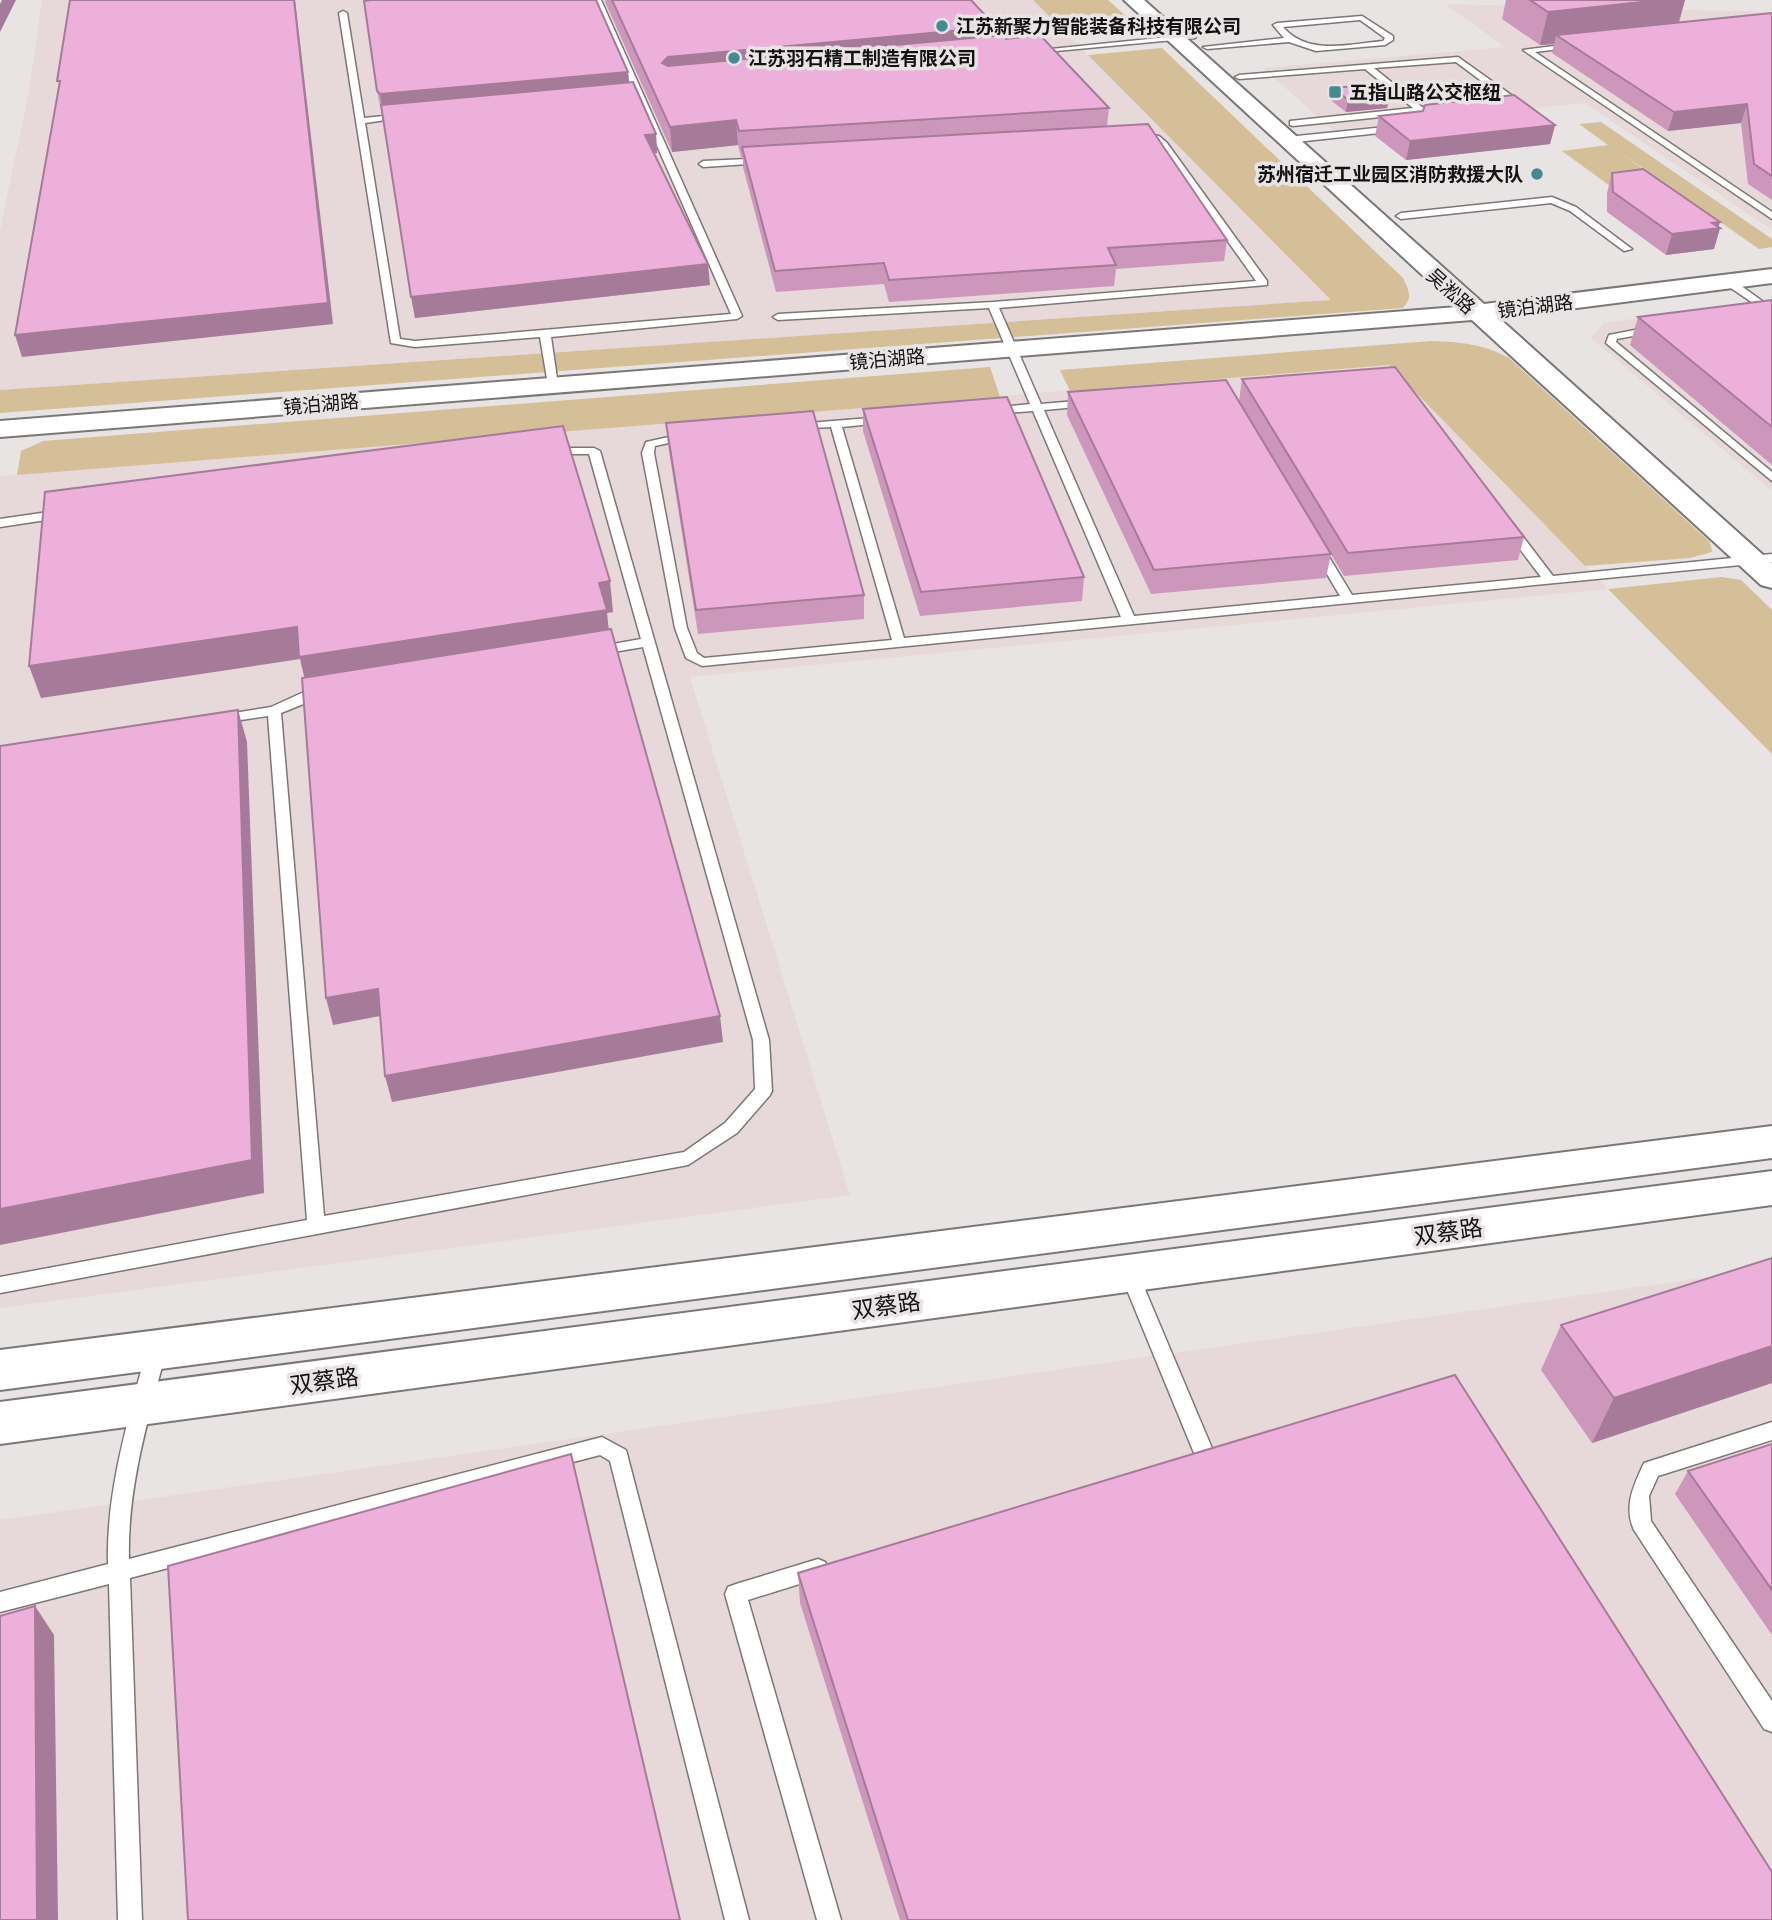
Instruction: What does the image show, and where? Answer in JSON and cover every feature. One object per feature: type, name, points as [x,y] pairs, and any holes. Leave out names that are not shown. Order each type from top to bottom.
[{"type":"street","name":"吴淞路","points":[[1133,0],[1192,40],[1239,77],[1474,312],[1764,551],[1772,579]]},
{"type":"street","name":"吴淞路","points":[[1154,0],[1192,40],[1297,134],[1401,216],[1671,456]]},
{"type":"street","name":"镜泊湖路","points":[[0,429],[1508,310],[1772,276]]},
{"type":"street","name":"双蔡路","points":[[0,1370],[1772,1142]]},
{"type":"street","name":"双蔡路","points":[[0,1423],[1772,1188]]},
{"type":"lane","points":[[343,13],[395,341],[415,344],[737,316],[597,0]]},
{"type":"lane","points":[[1024,52],[1192,40],[1290,40],[1316,49],[1385,43],[1390,38],[1368,20],[1351,17],[1278,25],[1290,40]]},
{"type":"lane","points":[[1582,45],[1527,50],[1772,216]]},
{"type":"lane","points":[[1239,77],[1458,59],[1511,99],[1485,102]]},
{"type":"lane","points":[[1367,67],[1420,110]]},
{"type":"lane","points":[[626,96],[639,95]]},
{"type":"lane","points":[[1297,134],[1459,105]]},
{"type":"lane","points":[[360,121],[413,116]]},
{"type":"lane","points":[[1297,134],[1403,128]]},
{"type":"lane","points":[[778,317],[993,305],[1263,283],[1164,145],[1156,138],[1126,137]]},
{"type":"lane","points":[[704,164],[772,160]]},
{"type":"lane","points":[[1401,216],[1552,200],[1573,209],[1627,249]]},
{"type":"lane","points":[[1729,282],[1772,313]]},
{"type":"lane","points":[[993,305],[1129,620]]},
{"type":"lane","points":[[1758,314],[1772,313]]},
{"type":"lane","points":[[1663,328],[1622,334],[1613,337],[1611,343],[1772,478]]},
{"type":"lane","points":[[545,334],[552,386]]},
{"type":"lane","points":[[984,412],[1104,402]]},
{"type":"lane","points":[[782,428],[890,419]]},
{"type":"lane","points":[[836,424],[900,642]]},
{"type":"lane","points":[[700,435],[659,440],[650,444],[648,453],[681,628],[691,655],[702,662],[1550,580],[1764,551]]},
{"type":"lane","points":[[0,1285],[688,1158],[731,1128],[764,1091],[761,1040],[594,451],[530,453]]},
{"type":"lane","points":[[1755,464],[1772,462]]},
{"type":"lane","points":[[0,523],[82,512]]},
{"type":"lane","points":[[1500,516],[1550,580]]},
{"type":"lane","points":[[1307,530],[1348,599]]},
{"type":"lane","points":[[580,653],[648,642]]},
{"type":"lane","points":[[206,721],[274,711],[309,695],[336,691]]},
{"type":"lane","points":[[274,711],[316,1225]]},
{"type":"lane","points":[[1129,1273],[1204,1453]]},
{"type":"lane","points":[[130,1920],[118,1535],[125,1480],[156,1350]]},
{"type":"lane","points":[[1772,1431],[1651,1469],[1639,1496],[1642,1523],[1772,1721]]},
{"type":"lane","points":[[1177,1461],[1230,1445]]},
{"type":"lane","points":[[0,1602],[602,1446],[620,1456],[737,1920]]},
{"type":"lane","points":[[829,1920],[736,1594],[843,1562]]},
{"type":"shaded area","points":[[42,0],[1033,0],[1332,300],[0,390],[0,230],[29,91]]},
{"type":"shaded area","points":[[1033,0],[1108,0],[1144,32],[1071,38]]},
{"type":"shaded area","points":[[1445,4],[1772,12],[1772,230],[1585,103],[1333,130],[1263,68],[1505,47]]},
{"type":"shaded area","points":[[1162,48],[1403,278],[1409,294],[1403,308],[0,413],[0,390],[1331,300],[1088,55]]},
{"type":"shaded area","points":[[1601,122],[1772,239],[1772,247],[1759,249],[1618,151],[1658,180],[1610,186],[1562,151],[1608,145],[1579,124]]},
{"type":"shaded area","points":[[1772,299],[1772,491],[1591,338],[1604,323]]},
{"type":"shaded area","points":[[1431,341],[1472,345],[1509,358],[1710,542],[1712,552],[1690,558],[1585,566],[1389,365],[1070,391],[1060,370]]},
{"type":"shaded area","points":[[1389,365],[1608,589],[690,677],[850,1195],[0,1308],[0,476]]},
{"type":"shaded area","points":[[990,367],[1000,397],[17,475],[21,451],[43,441]]},
{"type":"shaded area","points":[[1722,577],[1741,580],[1772,610],[1772,754],[1608,589]]},
{"type":"shaded area","points":[[1772,1268],[1772,1920],[0,1920],[0,1520]]},
{"type":"building","points":[[70,0],[294,0],[328,303],[15,335],[60,81],[57,81]]},
{"type":"building","points":[[596,0],[628,72],[380,94],[377,91],[364,1]]},
{"type":"building","name":"江苏新聚力智能装备科技有限公司","points":[[612,0],[971,0],[996,27],[668,57],[662,63],[668,66],[1004,35],[1006,39],[1040,35],[1109,108],[739,131],[736,120],[670,127]]},
{"type":"building","points":[[1530,0],[1661,0],[1548,12]]},
{"type":"building","points":[[1772,13],[1772,176],[1754,164],[1747,104],[1674,112],[1556,35]]},
{"type":"building","points":[[633,82],[656,134],[645,135],[708,264],[411,297],[381,105]]},
{"type":"building","points":[[1375,84],[1390,95],[1348,100],[1334,88]]},
{"type":"building","points":[[1514,95],[1555,125],[1410,141],[1379,116],[1423,111],[1425,105]]},
{"type":"building","points":[[1148,124],[1227,240],[1108,248],[1116,265],[889,280],[884,263],[775,271],[742,147]]},
{"type":"building","points":[[1643,169],[1720,222],[1712,223],[1720,228],[1672,234],[1613,192],[1612,173]]},
{"type":"building","points":[[1772,300],[1772,427],[1638,317]]},
{"type":"building","points":[[1395,367],[1524,537],[1348,553],[1242,379]]},
{"type":"building","points":[[1226,380],[1331,554],[1154,570],[1068,392]]},
{"type":"building","points":[[1007,397],[1084,577],[921,592],[863,409]]},
{"type":"building","points":[[813,411],[864,595],[696,610],[666,423]]},
{"type":"building","points":[[563,426],[610,581],[599,583],[607,610],[299,657],[297,627],[29,666],[45,492]]},
{"type":"building","points":[[611,629],[720,1016],[385,1076],[378,989],[326,998],[302,678]]},
{"type":"building","points":[[238,710],[252,1160],[0,1209],[0,746]]},
{"type":"building","points":[[1772,1258],[1772,1346],[1614,1398],[1561,1325]]},
{"type":"building","points":[[1455,1375],[1772,1872],[1772,1920],[908,1920],[798,1573]]},
{"type":"building","points":[[1772,1444],[1772,1590],[1688,1471]]},
{"type":"building","points":[[571,1454],[680,1920],[188,1920],[168,1566]]},
{"type":"building","points":[[35,1606],[37,1920],[0,1920],[0,1616]]},
{"type":"place","name":"江苏新聚力智能装备科技有限公司","points":[[942,26]]},
{"type":"place","name":"江苏羽石精工制造有限公司","points":[[734,58]]},
{"type":"place","name":"五指山路公交枢纽","points":[[1335,92]]},
{"type":"place","name":"苏州宿迁工业园区消防救援大队","points":[[1537,174]]}]
